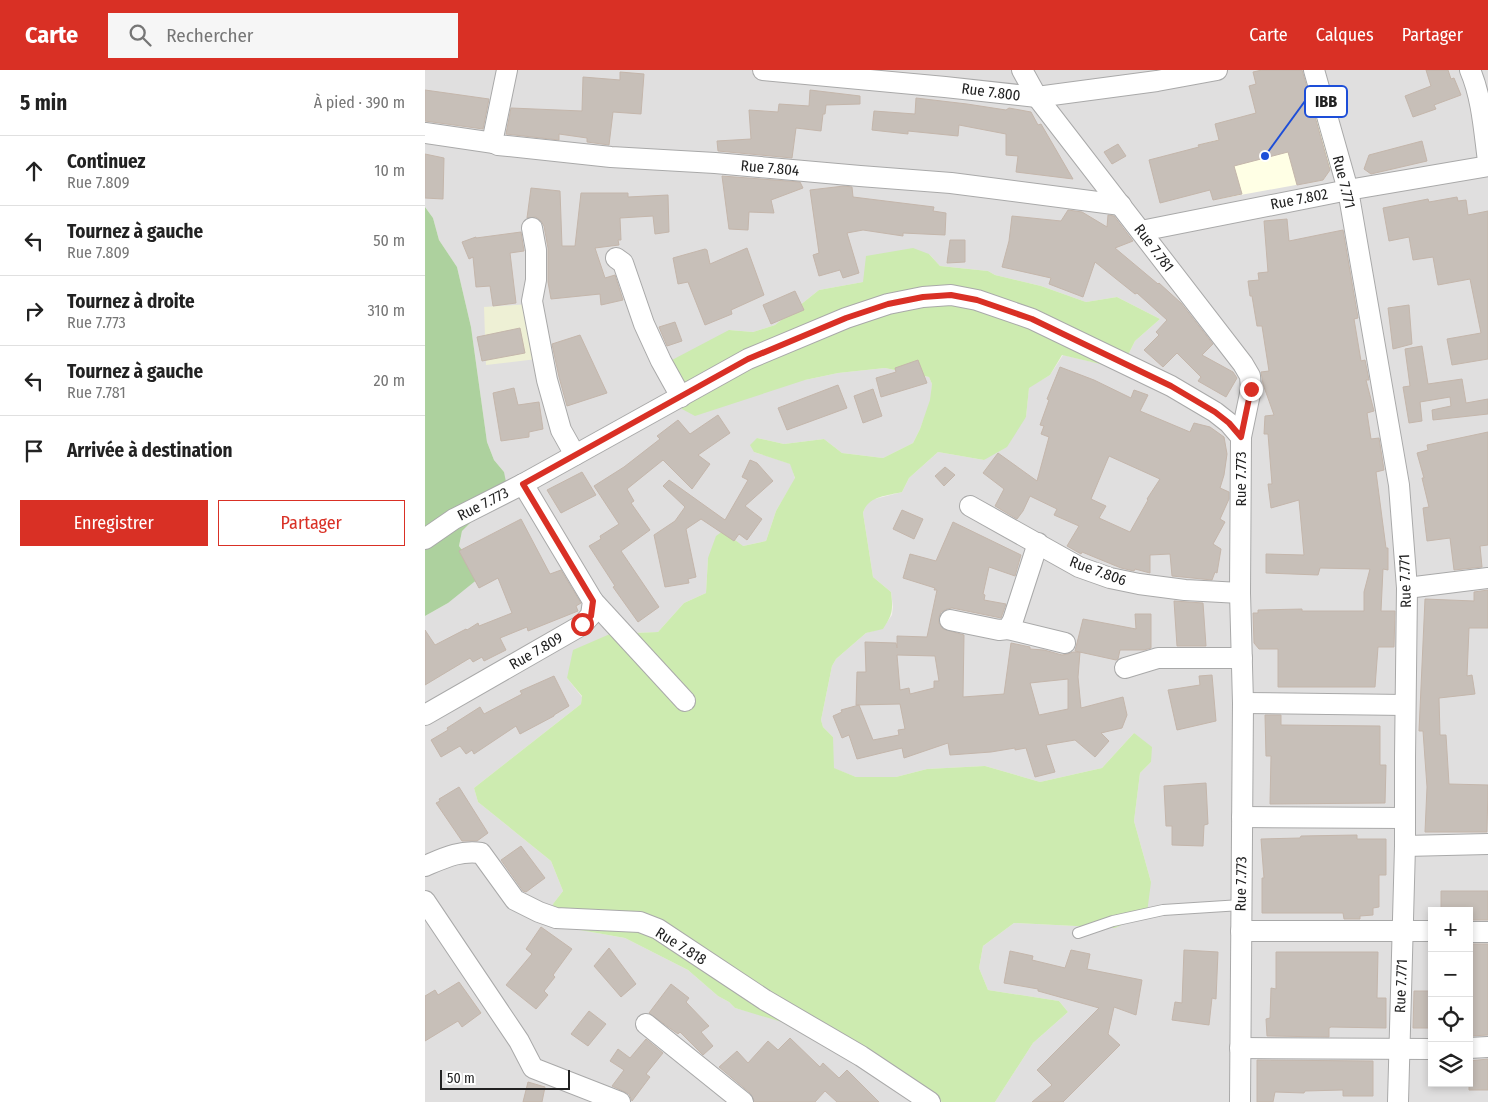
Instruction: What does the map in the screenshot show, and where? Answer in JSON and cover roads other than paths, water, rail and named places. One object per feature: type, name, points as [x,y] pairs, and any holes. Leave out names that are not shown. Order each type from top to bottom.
[{"type":"street","points":[[494,143],[494,131],[507,70]]},
{"type":"street","name":"Rue 7.800","points":[[763,70],[1037,97],[1157,81],[1217,70]]},
{"type":"street","name":"Rue 7.781","points":[[1022,70],[1037,97],[1243,364],[1250,376],[1251,389],[1241,437]]},
{"type":"street","name":"Rue 7.771","points":[[1314,70],[1348,190],[1399,485],[1407,588],[1405,846],[1398,1102]]},
{"type":"street","points":[[1469,70],[1474,80],[1482,118],[1488,162]]},
{"type":"street","name":"Rue 7.804","points":[[425,133],[498,145],[611,157],[715,163],[951,183],[1121,205]]},
{"type":"street","name":"Rue 7.802","points":[[1141,231],[1348,190],[1488,166]]},
{"type":"street","points":[[532,228],[536,250],[536,280],[532,301],[547,380],[561,430],[575,455]]},
{"type":"street","points":[[616,258],[623,263],[644,324],[661,361],[681,397]]},
{"type":"street","name":"Rue 7.773","points":[[425,539],[454,519],[523,484],[748,359],[846,318],[888,304],[923,297],[951,295],[977,300],[1032,319],[1171,386],[1215,412],[1229,423],[1241,437],[1240,593],[1243,703],[1240,1102]]},
{"type":"street","points":[[523,484],[593,601],[685,701]]},
{"type":"street","name":"Rue 7.806","points":[[970,506],[1079,567],[1110,578],[1176,589],[1240,593]]},
{"type":"street","points":[[1008,629],[1013,620],[1038,543]]},
{"type":"street","points":[[1407,588],[1488,578]]},
{"type":"street","name":"Rue 7.809","points":[[425,715],[582,624],[591,616],[593,601]]},
{"type":"street","points":[[950,620],[999,630],[1008,629],[1065,643]]},
{"type":"street","points":[[1125,668],[1158,658],[1242,658]]},
{"type":"street","points":[[1243,703],[1405,705]]},
{"type":"street","points":[[1242,817],[1405,818]]},
{"type":"street","points":[[1405,846],[1488,844]]},
{"type":"street","name":"Rue 7.818","points":[[425,866],[453,854],[469,851],[481,853],[515,900],[533,909],[556,918],[639,922],[658,930],[765,1000],[861,1056],[907,1096],[930,1102]]},
{"type":"street","points":[[425,901],[519,1041],[533,1068],[620,1102]]},
{"type":"street","points":[[1241,931],[1428,931]]},
{"type":"street","points":[[1473,932],[1488,932]]},
{"type":"street","points":[[646,1024],[743,1102]]},
{"type":"street","points":[[1473,1048],[1488,1047]]},
{"type":"street","points":[[1240,1048],[1428,1049]]},
{"type":"lane","points":[[1078,933],[1113,921],[1163,910],[1241,905]]},
{"type":"place","name":"IBB","points":[[1265,156]]}]
